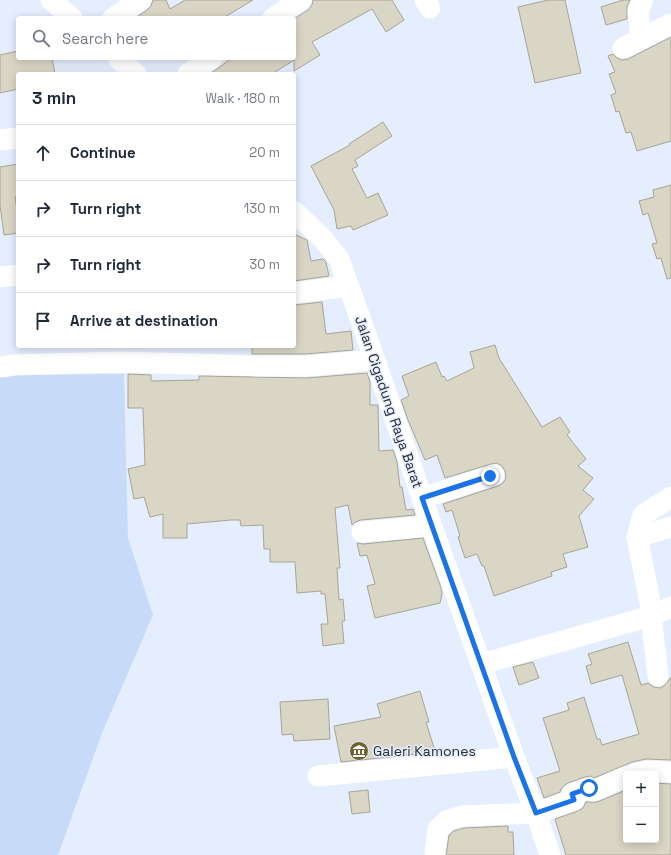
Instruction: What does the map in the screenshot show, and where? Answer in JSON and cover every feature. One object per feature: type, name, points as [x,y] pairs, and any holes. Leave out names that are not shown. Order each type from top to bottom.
[{"type":"street","points":[[51,0],[70,16]]},
{"type":"street","points":[[116,16],[141,0]]},
{"type":"street","points":[[276,16],[301,0]]},
{"type":"street","points":[[643,0],[638,11],[632,43],[671,24]]},
{"type":"street","points":[[120,60],[134,72]]},
{"type":"street","points":[[191,72],[209,60]]},
{"type":"street","points":[[0,140],[16,138]]},
{"type":"street","name":"Jalan Cigadung Raya Barat","points":[[296,213],[323,239],[339,260],[431,524],[550,855]]},
{"type":"street","points":[[0,277],[16,275]]},
{"type":"street","points":[[296,293],[348,286]]},
{"type":"street","points":[[0,367],[26,364],[120,362],[308,366],[375,360]]},
{"type":"street","points":[[422,498],[494,475]]},
{"type":"street","points":[[658,676],[650,602],[636,537],[643,515],[671,497]]},
{"type":"street","points":[[362,532],[418,527],[431,524]]},
{"type":"street","points":[[636,537],[671,527]]},
{"type":"street","points":[[482,664],[651,616],[671,607]]},
{"type":"street","points":[[318,776],[514,757]]},
{"type":"street","points":[[643,771],[658,771]]},
{"type":"street","points":[[659,771],[671,772]]},
{"type":"street","points":[[435,851],[438,829],[448,820],[462,816],[536,813],[574,800],[572,794],[589,788],[593,791],[610,784],[615,780],[623,778]]},
{"type":"shaded area","points":[[124,374],[128,538],[153,615],[102,733],[58,855],[0,855],[0,375]]},
{"type":"building","points":[[153,0],[166,0],[170,9],[185,0],[253,0],[226,16],[138,16],[151,6]]},
{"type":"building","points":[[313,0],[392,0],[404,20],[386,32],[372,9],[312,42],[320,55],[294,71],[294,60],[296,60],[296,18],[308,10],[312,5]]},
{"type":"building","points":[[548,0],[565,0],[581,73],[535,83],[518,7]]},
{"type":"building","points":[[623,0],[630,0],[627,6],[627,19],[606,25],[601,7]]},
{"type":"building","points":[[671,37],[671,141],[637,151],[631,132],[626,133],[619,111],[616,112],[611,95],[616,93],[609,74],[615,72],[608,56],[613,54],[622,60],[628,59]]},
{"type":"building","points":[[16,51],[16,60],[52,60],[55,72],[16,72],[16,89],[0,93],[0,55]]},
{"type":"building","points":[[229,60],[294,60],[275,72],[213,72]]},
{"type":"building","points":[[383,122],[392,136],[355,160],[358,166],[352,169],[367,198],[378,193],[388,215],[353,230],[351,226],[337,229],[334,210],[311,166],[350,145],[349,144]]},
{"type":"building","points":[[16,164],[16,233],[4,235],[0,205],[0,167]]},
{"type":"building","points":[[671,185],[671,278],[667,279],[661,258],[657,259],[652,244],[657,243],[648,213],[643,215],[639,201],[654,197],[653,190]]},
{"type":"building","points":[[296,235],[307,240],[311,261],[323,259],[326,262],[329,276],[296,281]]},
{"type":"building","points":[[322,302],[326,334],[351,331],[353,350],[306,354],[252,354],[252,348],[296,348],[296,305]]},
{"type":"building","points":[[495,345],[499,358],[542,427],[560,417],[570,432],[567,435],[586,459],[578,466],[593,478],[583,490],[594,499],[579,516],[588,547],[563,554],[567,567],[551,572],[552,576],[494,596],[484,566],[482,566],[477,554],[465,558],[458,537],[460,536],[452,510],[446,512],[443,504],[498,486],[503,483],[506,478],[505,471],[502,466],[497,463],[445,478],[437,455],[425,460],[401,400],[409,396],[402,376],[436,362],[442,377],[444,376],[447,381],[474,368],[470,352]]},
{"type":"building","points":[[367,373],[370,382],[370,405],[378,405],[379,451],[393,450],[397,462],[400,487],[402,487],[406,510],[413,509],[415,515],[361,520],[352,525],[348,505],[335,508],[340,568],[337,568],[339,600],[343,599],[345,621],[342,621],[344,643],[323,646],[321,624],[328,624],[325,594],[321,594],[321,591],[297,593],[295,562],[270,562],[270,549],[264,549],[263,525],[241,526],[240,520],[187,524],[187,538],[163,538],[163,514],[150,517],[144,497],[134,499],[128,469],[145,465],[143,408],[128,408],[128,374],[151,375],[151,381],[199,380],[199,376],[307,378]]},
{"type":"building","points":[[423,538],[440,585],[442,593],[440,603],[375,618],[367,586],[375,584],[367,555],[360,556],[357,543],[363,544]]},
{"type":"building","points":[[628,642],[641,685],[648,683],[654,687],[660,688],[665,685],[671,677],[671,760],[646,759],[632,762],[594,778],[590,776],[568,783],[563,786],[560,792],[544,798],[537,778],[560,771],[543,718],[569,710],[567,703],[584,697],[597,739],[600,739],[602,745],[639,734],[622,675],[591,684],[586,666],[592,664],[588,654]]},
{"type":"building","points":[[533,662],[539,678],[519,685],[513,667]]},
{"type":"building","points":[[420,691],[429,722],[426,722],[435,751],[341,762],[334,726],[381,717],[377,704]]},
{"type":"building","points":[[328,699],[330,739],[294,741],[293,734],[282,735],[280,702]]},
{"type":"building","points":[[659,783],[671,784],[671,855],[566,855],[555,819],[578,811],[583,808],[586,802],[597,802],[623,791],[623,843],[659,843]]},
{"type":"building","points":[[368,790],[370,812],[352,814],[349,792]]},
{"type":"building","points":[[508,826],[508,832],[513,832],[514,855],[446,855],[449,835],[454,831],[464,828]]},
{"type":"place","name":"Galeri Kamones","points":[[359,751]]},
{"type":"route","points":[[490,476],[422,498],[514,757],[536,813],[574,800],[572,794],[589,788]]}]
